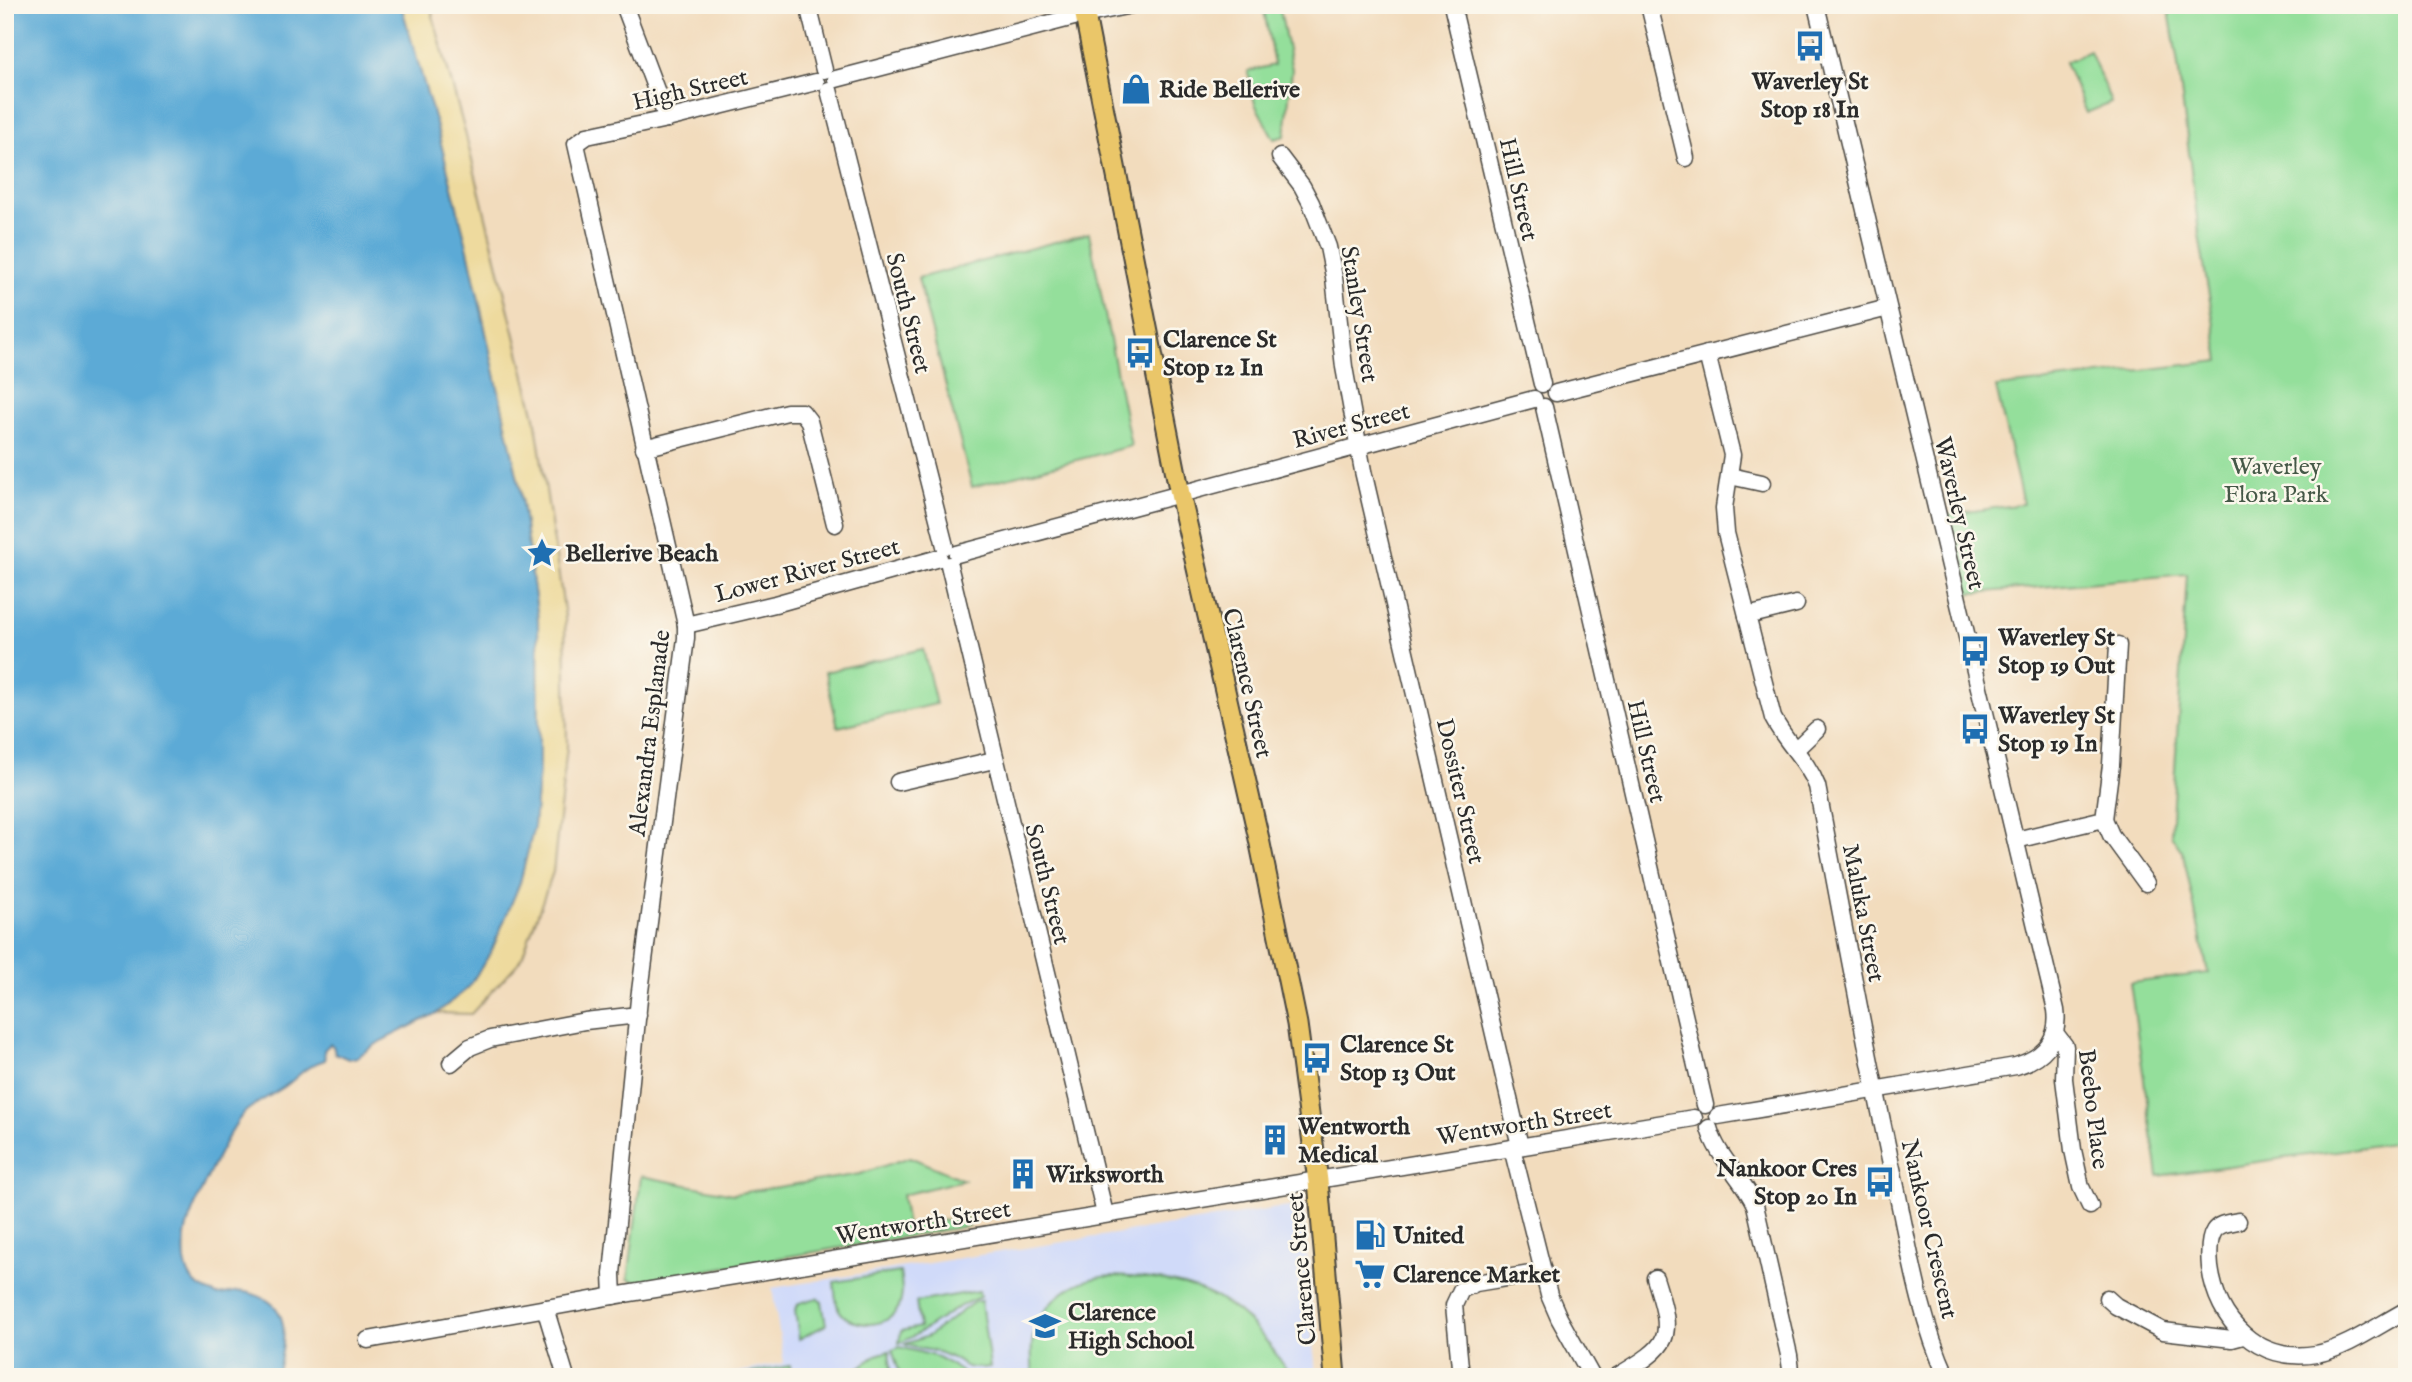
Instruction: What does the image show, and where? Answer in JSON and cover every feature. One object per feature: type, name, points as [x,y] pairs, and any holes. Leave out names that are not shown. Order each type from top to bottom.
[{"type":"main road","name":"Clarence Street","points":[[1084,10],[1181,494],[1289,980],[1304,1069],[1318,1181],[1335,1377]]},
{"type":"street","points":[[624,5],[667,119]]},
{"type":"street","name":"South Street","points":[[808,5],[947,556],[1105,1214]]},
{"type":"street","name":"High Street","points":[[576,144],[587,136],[826,80],[1084,10],[1130,5]]},
{"type":"street","name":"Hill Street","points":[[1452,5],[1542,384]]},
{"type":"street","points":[[1649,5],[1686,158]]},
{"type":"street","name":"Waverley Street","points":[[1816,5],[2056,1010],[2055,1033]]},
{"type":"street","name":"Alexandra Esplanade","points":[[576,144],[687,638],[638,1015],[612,1274],[613,1296]]},
{"type":"street","name":"Stanley Street","points":[[1280,157],[1302,186],[1328,247],[1344,367],[1359,446]]},
{"type":"street","points":[[1556,393],[1888,308]]},
{"type":"street","name":"Maluka Street","points":[[1707,354],[1731,446],[1724,519],[1773,719],[1786,741],[1810,771],[1817,786],[1875,1090]]},
{"type":"street","points":[[1542,384],[1553,387],[1556,393],[1553,403],[1539,403],[1535,388],[1542,384]]},
{"type":"street","name":"Hill Street","points":[[1539,403],[1705,1105]]},
{"type":"street","name":"River Street","points":[[1181,494],[1359,446],[1539,403]]},
{"type":"street","points":[[645,448],[787,412],[802,412],[810,421],[835,524]]},
{"type":"street","name":"Dossiter Street","points":[[1359,446],[1543,1272],[1559,1318],[1592,1377]]},
{"type":"street","points":[[1730,476],[1762,482]]},
{"type":"street","name":"Lower River Street","points":[[686,625],[775,604],[1181,494]]},
{"type":"street","points":[[1747,616],[1796,604]]},
{"type":"street","points":[[2118,645],[2111,765],[2104,819],[2111,835],[2146,883]]},
{"type":"street","points":[[1795,750],[1817,729]]},
{"type":"street","points":[[898,782],[995,760]]},
{"type":"street","points":[[2016,841],[2104,819]]},
{"type":"street","points":[[451,1063],[470,1048],[490,1039],[585,1021],[638,1015]]},
{"type":"street","points":[[1792,1377],[1790,1355],[1755,1205],[1744,1184],[1715,1145],[1713,1122],[1714,1108],[1705,1105],[1696,1110],[1693,1118],[1699,1127],[1713,1122],[1875,1090],[2025,1063],[2043,1054],[2055,1033]]},
{"type":"street","name":"Beebo Place","points":[[2055,1033],[2065,1046],[2066,1096],[2073,1150],[2091,1197]]},
{"type":"street","name":"Nankoor Crescent","points":[[1875,1090],[1930,1334],[1947,1377]]},
{"type":"street","name":"Wentworth Street","points":[[368,1340],[613,1296],[1693,1118]]},
{"type":"street","points":[[2238,1221],[2215,1229],[2209,1256],[2219,1303],[2243,1336],[2277,1352],[2304,1356],[2317,1354],[2343,1344],[2407,1310]]},
{"type":"street","points":[[1461,1377],[1454,1305],[1461,1290],[1475,1283],[1543,1272]]},
{"type":"street","points":[[1616,1377],[1652,1355],[1665,1335],[1666,1316],[1656,1278]]},
{"type":"street","points":[[2107,1298],[2116,1306],[2163,1331],[2232,1339],[2243,1336]]},
{"type":"street","points":[[545,1308],[566,1377]]},
{"type":"shaded area","name":"Clarence High School","points":[[1303,1204],[1316,1377],[713,1377],[784,1363],[772,1288]]},
{"type":"green space","points":[[1263,5],[1279,5],[1292,69],[1285,136],[1274,139],[1255,104],[1248,71],[1274,65]]},
{"type":"green space","name":"Waverley Flora Park","points":[[2168,5],[2407,5],[2407,1141],[2158,1176],[2130,983],[2208,973],[2183,853],[2171,835],[2187,574],[1964,594],[1945,515],[2023,504],[1996,387],[2220,361],[2200,241]]},
{"type":"green space","points":[[2090,51],[2111,103],[2086,113],[2065,62]]},
{"type":"green space","points":[[1089,233],[1131,446],[972,487],[918,278]]},
{"type":"green space","points":[[923,649],[936,704],[838,727],[825,672]]},
{"type":"green space","points":[[910,1157],[964,1180],[902,1195],[907,1226],[966,1217],[969,1226],[637,1282],[628,1279],[641,1176],[733,1194],[860,1174]]},
{"type":"green space","points":[[900,1272],[901,1301],[897,1310],[885,1321],[859,1323],[844,1316],[839,1310],[834,1282]]},
{"type":"green space","points":[[1111,1276],[1171,1282],[1195,1288],[1217,1298],[1237,1311],[1255,1328],[1291,1377],[1033,1377],[1032,1343],[1042,1316],[1050,1305],[1060,1295],[1083,1282]]},
{"type":"green space","points":[[979,1291],[980,1297],[899,1343],[901,1331],[920,1327],[916,1302]]},
{"type":"green space","points":[[817,1298],[822,1302],[826,1325],[799,1339],[795,1310],[799,1303]]},
{"type":"green space","points":[[981,1301],[990,1367],[968,1367],[943,1354],[905,1344],[928,1336],[974,1302]]},
{"type":"green space","points":[[900,1347],[938,1357],[969,1376],[901,1377],[892,1350]]},
{"type":"green space","points":[[889,1351],[892,1377],[848,1377],[876,1355]]},
{"type":"green space","points":[[790,1366],[792,1377],[728,1377]]},
{"type":"sand","name":"Bellerive Beach","points":[[401,5],[430,5],[465,132],[535,417],[565,616],[567,746],[553,872],[521,960],[471,1014],[437,1013],[468,988],[491,952],[520,882],[534,826],[539,765],[538,619],[520,489],[468,250],[436,124]]},
{"type":"water","points":[[5,5],[401,5],[436,124],[468,250],[520,489],[538,619],[539,765],[534,826],[520,883],[491,952],[468,988],[437,1013],[381,1041],[357,1057],[348,1059],[335,1053],[330,1044],[324,1050],[325,1060],[306,1069],[245,1112],[220,1152],[188,1225],[185,1260],[190,1277],[196,1284],[217,1295],[244,1292],[255,1295],[271,1303],[278,1311],[284,1331],[277,1377],[5,1377]]},
{"type":"place","name":"Waverley St Stop 18 In","points":[[1810,46]]},
{"type":"place","name":"Ride Bellerive","points":[[1136,89]]},
{"type":"place","name":"Clarence St Stop 12 In","points":[[1140,353]]},
{"type":"place","name":"Bellerive Beach","points":[[542,553]]},
{"type":"place","name":"Waverley St Stop 19 Out","points":[[1975,651]]},
{"type":"place","name":"Waverley St Stop 19 In","points":[[1975,729]]},
{"type":"place","name":"Clarence St Stop 13 Out","points":[[1317,1058]]},
{"type":"place","name":"Wentworth Medical","points":[[1275,1140]]},
{"type":"place","name":"Wirksworth","points":[[1023,1174]]},
{"type":"place","name":"Nankoor Cres Stop 20 In","points":[[1880,1182]]},
{"type":"place","name":"United","points":[[1370,1235]]},
{"type":"place","name":"Clarence Market","points":[[1370,1274]]},
{"type":"place","name":"Clarence High School","points":[[1045,1326]]}]
